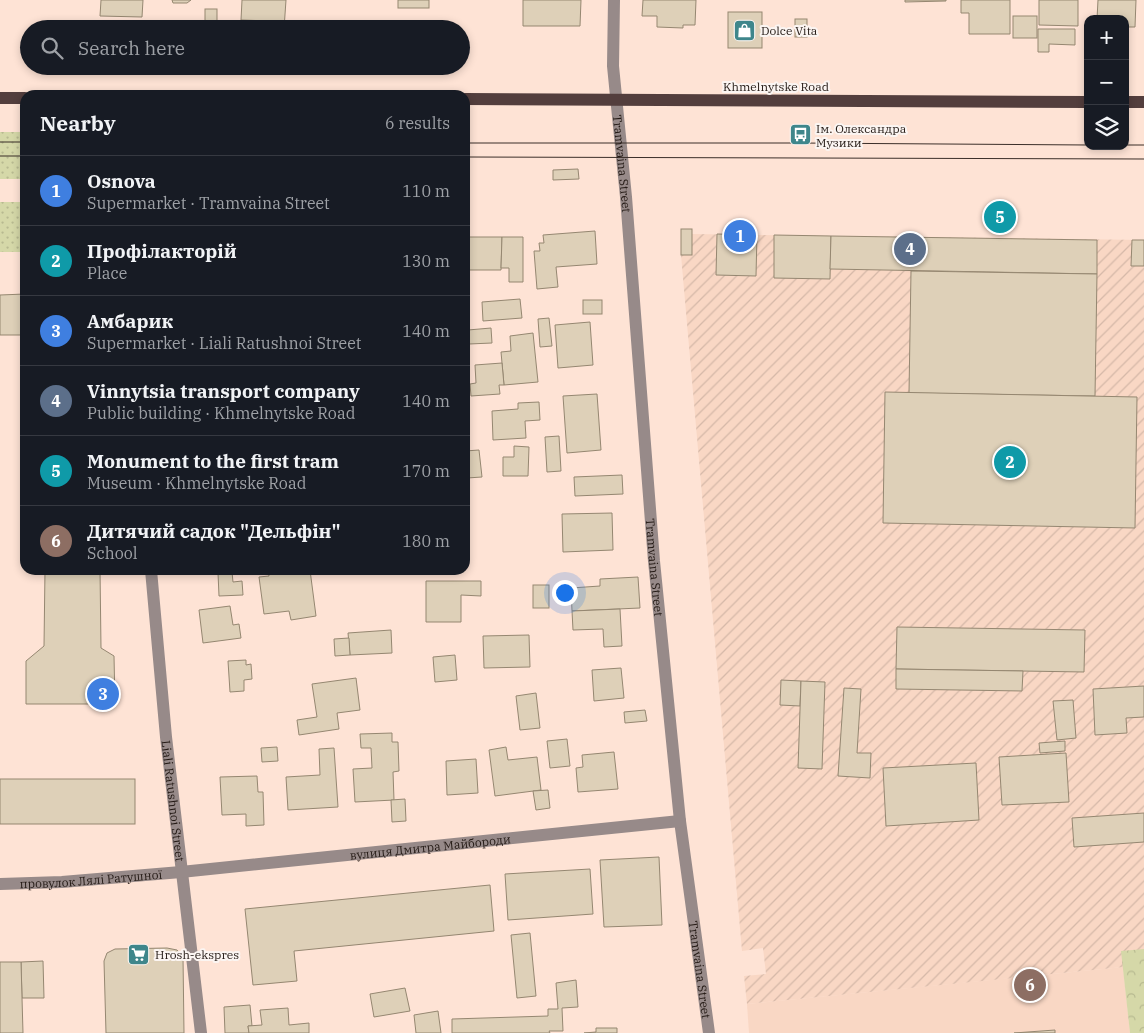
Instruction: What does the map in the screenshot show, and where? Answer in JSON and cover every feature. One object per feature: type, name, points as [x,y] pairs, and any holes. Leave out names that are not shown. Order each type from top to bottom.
[{"type":"main road","points":[[0,98],[20,98]]},
{"type":"main road","name":"Khmelnytske Road","points":[[470,99],[1084,102]]},
{"type":"main road","points":[[1129,102],[1144,102]]},
{"type":"street","name":"Tramvaina Street","points":[[614,0],[613,66],[626,197],[654,561],[680,821],[709,1033]]},
{"type":"street","name":"Liali Ratushnoi Street","points":[[151,575],[166,737],[201,1033]]},
{"type":"street","name":"вулиця Дмитра Майбороди","points":[[181,872],[680,821]]},
{"type":"street","name":"провулок Лялі Ратушної","points":[[0,884],[62,882],[181,872]]},
{"type":"shaded area","points":[[692,234],[1144,240],[1144,965],[747,1004],[744,976],[766,974],[763,948],[742,951],[681,255],[692,255]]},
{"type":"shaded area","points":[[1123,967],[1130,1033],[749,1033],[747,1004]]},
{"type":"green space","points":[[0,132],[20,132],[20,179],[0,179]]},
{"type":"green space","points":[[0,202],[20,202],[20,252],[0,252]]},
{"type":"green space","points":[[1144,949],[1144,1033],[1130,1033],[1121,951]]},
{"type":"building","points":[[101,0],[143,0],[142,17],[100,16]]},
{"type":"building","points":[[172,0],[191,0],[187,3],[173,3]]},
{"type":"building","points":[[242,0],[286,0],[285,20],[241,20]]},
{"type":"building","points":[[398,0],[429,0],[429,8],[398,8]]},
{"type":"building","points":[[523,0],[581,0],[580,26],[523,26]]},
{"type":"building","points":[[643,0],[696,0],[695,25],[683,25],[683,28],[657,27],[657,16],[642,16]]},
{"type":"building","points":[[905,0],[946,0],[946,1],[905,2]]},
{"type":"building","points":[[961,0],[1010,0],[1010,34],[969,34],[969,13],[961,13]]},
{"type":"building","points":[[1039,0],[1078,0],[1078,26],[1039,25]]},
{"type":"building","points":[[1098,0],[1136,0],[1135,27],[1129,27],[1129,15],[1097,15]]},
{"type":"building","points":[[205,9],[217,9],[217,20],[205,20]]},
{"type":"building","name":"Dolce Vita","points":[[728,12],[762,12],[762,48],[728,48]]},
{"type":"building","points":[[1013,16],[1037,16],[1037,38],[1013,38]]},
{"type":"building","points":[[795,19],[807,19],[807,37],[795,37]]},
{"type":"building","points":[[1038,29],[1075,29],[1075,45],[1049,44],[1049,52],[1038,52]]},
{"type":"building","points":[[578,169],[579,179],[553,180],[553,170]]},
{"type":"building","points":[[681,229],[692,229],[692,255],[681,255]]},
{"type":"building","points":[[595,231],[597,264],[556,267],[558,287],[537,289],[534,251],[540,251],[539,243],[544,243],[543,235]]},
{"type":"building","points":[[717,234],[757,235],[756,276],[716,275]]},
{"type":"building","points":[[774,235],[831,236],[830,279],[774,278]]},
{"type":"building","points":[[831,236],[1097,240],[1097,274],[830,269]]},
{"type":"building","points":[[470,237],[502,237],[501,270],[470,270]]},
{"type":"building","points":[[502,237],[523,237],[523,282],[509,282],[509,268],[501,268]]},
{"type":"building","points":[[1132,240],[1144,240],[1144,266],[1131,266]]},
{"type":"building","points":[[911,271],[1097,274],[1095,396],[909,393]]},
{"type":"building","points":[[20,294],[20,335],[0,335],[0,295]]},
{"type":"building","points":[[520,299],[522,318],[483,321],[482,302]]},
{"type":"building","points":[[583,300],[602,300],[602,314],[583,314]]},
{"type":"building","points":[[549,318],[552,346],[540,347],[538,319]]},
{"type":"building","points":[[590,322],[593,365],[558,368],[555,325]]},
{"type":"building","points":[[491,328],[492,343],[470,344],[470,330]]},
{"type":"building","points":[[533,333],[538,382],[504,385],[501,352],[511,351],[510,336]]},
{"type":"building","points":[[502,363],[504,385],[499,385],[500,394],[471,396],[470,384],[476,383],[475,365]]},
{"type":"building","points":[[885,392],[1137,397],[1135,528],[883,523]]},
{"type":"building","points":[[597,394],[601,450],[567,453],[563,396]]},
{"type":"building","points":[[539,402],[540,420],[525,421],[526,438],[493,440],[492,411],[518,409],[518,403]]},
{"type":"building","points":[[559,436],[561,471],[547,472],[545,437]]},
{"type":"building","points":[[514,446],[529,447],[528,476],[503,476],[503,457],[514,457]]},
{"type":"building","points":[[479,450],[482,477],[470,478],[470,451]]},
{"type":"building","points":[[622,475],[623,494],[575,496],[574,477]]},
{"type":"building","points":[[612,513],[613,550],[563,552],[562,514]]},
{"type":"building","points":[[45,575],[100,575],[101,648],[114,656],[115,704],[26,704],[26,661],[44,646]]},
{"type":"building","points":[[218,575],[232,575],[233,582],[242,581],[243,595],[219,596]]},
{"type":"building","points":[[311,575],[316,616],[291,620],[289,611],[264,614],[259,577]]},
{"type":"building","points":[[638,577],[640,608],[572,611],[571,588],[600,586],[600,579]]},
{"type":"building","points":[[426,581],[481,581],[481,596],[461,595],[461,622],[426,622]]},
{"type":"building","points":[[533,585],[549,585],[549,608],[533,608]]},
{"type":"building","points":[[230,606],[233,625],[239,624],[241,638],[203,643],[199,610]]},
{"type":"building","points":[[620,609],[622,646],[604,647],[603,629],[573,630],[572,611]]},
{"type":"building","points":[[897,627],[1085,630],[1084,672],[896,669]]},
{"type":"building","points":[[391,630],[392,653],[350,655],[348,633]]},
{"type":"building","points":[[529,635],[530,667],[484,668],[483,636]]},
{"type":"building","points":[[349,638],[350,655],[335,656],[334,639]]},
{"type":"building","points":[[455,655],[457,680],[435,682],[433,657]]},
{"type":"building","points":[[246,660],[246,665],[251,664],[252,679],[244,680],[244,691],[230,692],[228,661]]},
{"type":"building","points":[[621,668],[624,698],[594,701],[592,670]]},
{"type":"building","points":[[896,669],[1023,671],[1022,691],[896,689]]},
{"type":"building","points":[[356,678],[360,710],[337,713],[339,729],[299,735],[297,720],[317,717],[312,684]]},
{"type":"building","points":[[781,680],[801,681],[800,706],[780,705]]},
{"type":"building","points":[[801,681],[825,682],[822,769],[798,768]]},
{"type":"building","points":[[1144,686],[1144,717],[1126,718],[1127,733],[1095,735],[1093,689]]},
{"type":"building","points":[[844,688],[861,689],[857,753],[871,753],[870,778],[838,776]]},
{"type":"building","points":[[536,693],[540,728],[520,730],[516,696]]},
{"type":"building","points":[[1073,700],[1076,738],[1057,740],[1053,701]]},
{"type":"building","points":[[645,710],[647,721],[625,723],[624,712]]},
{"type":"building","points":[[392,733],[392,742],[398,742],[399,771],[393,772],[394,800],[355,802],[353,769],[372,768],[371,748],[361,748],[360,734]]},
{"type":"building","points":[[567,739],[570,766],[550,768],[547,741]]},
{"type":"building","points":[[1065,741],[1065,751],[1040,753],[1039,743]]},
{"type":"building","points":[[277,747],[278,761],[262,762],[261,748]]},
{"type":"building","points":[[506,747],[508,760],[537,757],[541,790],[495,796],[489,750]]},
{"type":"building","points":[[334,748],[338,807],[288,810],[286,777],[320,775],[319,749]]},
{"type":"building","points":[[614,752],[618,789],[578,792],[576,768],[583,767],[582,755]]},
{"type":"building","points":[[1066,753],[1069,802],[1002,805],[999,757]]},
{"type":"building","points":[[476,759],[478,793],[447,795],[446,761]]},
{"type":"building","points":[[976,763],[979,820],[886,826],[883,768]]},
{"type":"building","points":[[257,776],[258,792],[263,792],[264,825],[246,826],[246,814],[222,815],[220,777]]},
{"type":"building","points":[[0,779],[135,779],[135,824],[0,824]]},
{"type":"building","points":[[548,790],[550,808],[536,810],[533,791]]},
{"type":"building","points":[[405,799],[406,821],[392,822],[391,800]]},
{"type":"building","points":[[1144,813],[1144,842],[1074,847],[1072,818]]},
{"type":"building","points":[[659,857],[662,925],[604,927],[600,860]]},
{"type":"building","points":[[590,869],[593,914],[508,920],[505,874]]},
{"type":"building","points":[[490,885],[494,931],[294,951],[297,981],[253,985],[245,909]]},
{"type":"building","points":[[530,933],[536,996],[517,998],[511,935]]},
{"type":"building","points":[[167,948],[177,950],[183,957],[184,1033],[106,1033],[104,961],[107,953],[115,949]]},
{"type":"building","points":[[43,961],[44,998],[22,998],[21,962]]},
{"type":"building","points":[[0,962],[21,962],[23,1033],[0,1033]]},
{"type":"building","points":[[576,980],[578,1007],[562,1008],[563,1031],[549,1031],[550,1033],[452,1033],[452,1019],[548,1016],[548,1009],[558,1009],[556,983]]},
{"type":"building","points":[[405,988],[410,1011],[374,1017],[370,994]]},
{"type":"building","points":[[250,1005],[252,1026],[248,1026],[249,1033],[225,1033],[224,1007]]},
{"type":"building","points":[[288,1008],[289,1025],[309,1023],[309,1033],[249,1033],[248,1026],[262,1025],[260,1010]]},
{"type":"building","points":[[438,1011],[441,1033],[416,1033],[414,1015]]},
{"type":"building","points":[[596,1028],[617,1028],[617,1033],[584,1033],[596,1032]]},
{"type":"building","points":[[1055,1030],[1055,1033],[1014,1033]]},
{"type":"tram line","points":[[0,142],[20,142]]},
{"type":"tram line","points":[[470,143],[1084,145]]},
{"type":"tram line","points":[[1129,145],[1144,145]]},
{"type":"tram line","points":[[0,156],[20,156]]},
{"type":"tram line","points":[[470,157],[1144,159]]},
{"type":"place","name":"Dolce Vita","points":[[745,30]]},
{"type":"place","name":"Ім. Олександра Музики","points":[[800,135]]},
{"type":"place","name":"Monument to the first tram","points":[[1000,217]]},
{"type":"place","name":"Osnova","points":[[740,236]]},
{"type":"place","name":"Vinnytsia transport company","points":[[910,249]]},
{"type":"place","name":"Профілакторій","points":[[1010,462]]},
{"type":"place","name":"Амбарик","points":[[103,694]]},
{"type":"place","name":"Hrosh-ekspres","points":[[139,954]]},
{"type":"place","name":"Дитячий садок \"Дельфін\"","points":[[1030,985]]}]
